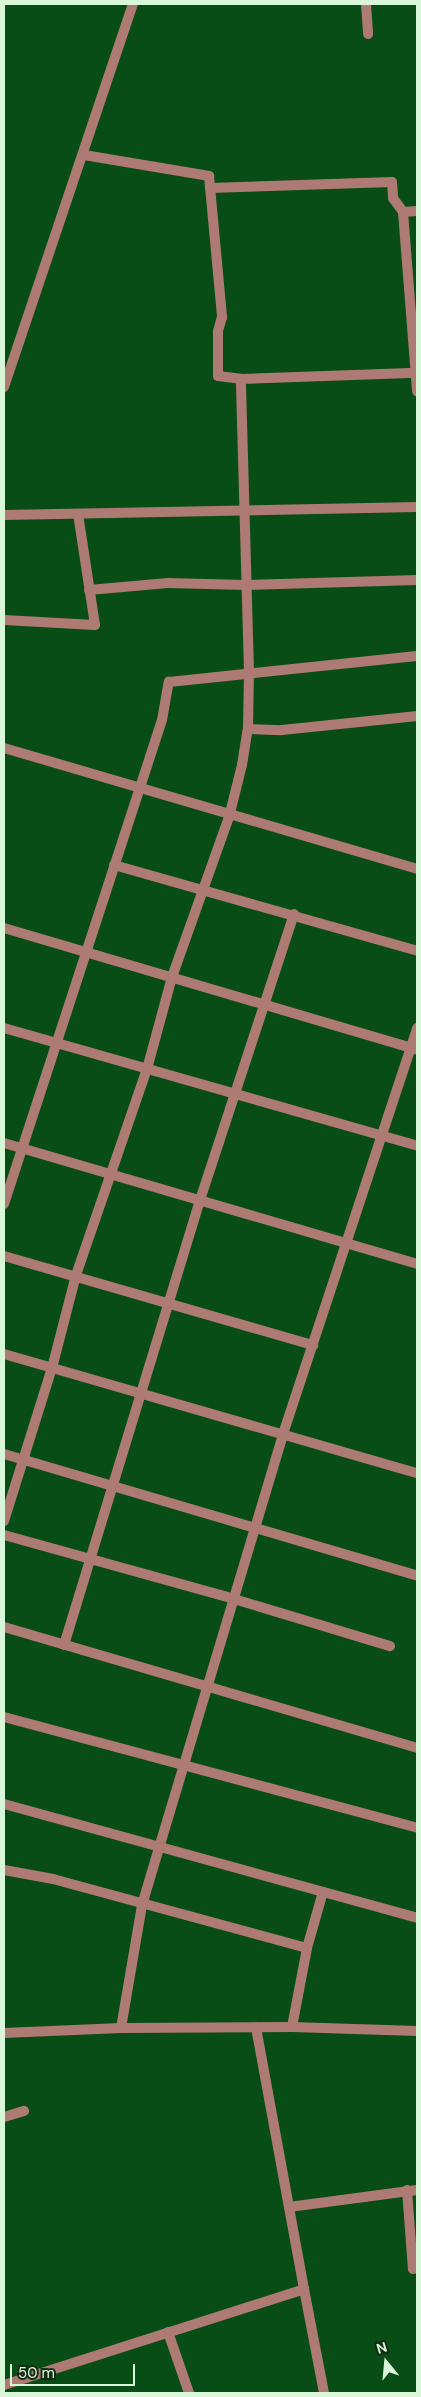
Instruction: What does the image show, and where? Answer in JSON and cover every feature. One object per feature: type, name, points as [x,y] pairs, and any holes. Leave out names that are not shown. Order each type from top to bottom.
[{"type":"street","points":[[4,387],[84,156],[133,4]]},
{"type":"street","points":[[366,4],[368,34]]},
{"type":"street","points":[[84,156],[209,176],[222,317],[218,331],[218,376],[242,379],[416,373]]},
{"type":"street","points":[[210,188],[392,182],[393,198],[403,212],[417,391]]},
{"type":"street","points":[[403,212],[417,211]]},
{"type":"street","points":[[4,1521],[52,1368],[76,1275],[148,1069],[172,977],[229,817],[248,728],[249,672],[242,511],[242,379]]},
{"type":"street","points":[[4,515],[417,507]]},
{"type":"street","points":[[4,620],[95,625],[78,514]]},
{"type":"street","points":[[89,590],[168,583],[246,585],[417,580]]},
{"type":"street","points":[[4,1204],[20,1148],[162,720],[170,682],[249,672],[417,656]]},
{"type":"street","points":[[248,728],[282,730],[417,716]]},
{"type":"street","points":[[4,748],[229,817],[417,869]]},
{"type":"street","points":[[114,865],[294,914],[417,951]]},
{"type":"street","points":[[64,1645],[200,1200],[266,1005],[294,914]]},
{"type":"street","points":[[4,928],[414,1048]]},
{"type":"street","points":[[4,1028],[235,1092],[417,1146]]},
{"type":"street","points":[[121,2028],[142,1905],[282,1434],[348,1243],[382,1136],[414,1048],[417,1028]]},
{"type":"street","points":[[4,1143],[417,1264]]},
{"type":"street","points":[[4,1256],[76,1275],[313,1345]]},
{"type":"street","points":[[4,1354],[140,1395],[417,1473]]},
{"type":"street","points":[[4,1454],[416,1575]]},
{"type":"street","points":[[4,1535],[234,1599],[390,1646]]},
{"type":"street","points":[[4,1627],[417,1748]]},
{"type":"street","points":[[4,1717],[183,1768],[417,1828]]},
{"type":"street","points":[[4,1804],[417,1918]]},
{"type":"street","points":[[4,1870],[53,1879],[142,1905],[307,1948]]},
{"type":"street","points":[[292,2027],[307,1948],[323,1892]]},
{"type":"street","points":[[256,2027],[324,2393]]},
{"type":"street","points":[[4,2033],[121,2028],[256,2027],[417,2031]]},
{"type":"street","points":[[4,2116],[24,2111]]},
{"type":"street","points":[[288,2207],[412,2190],[413,2269],[417,2268]]},
{"type":"street","points":[[4,2385],[304,2289]]},
{"type":"street","points":[[168,2332],[189,2393]]}]
